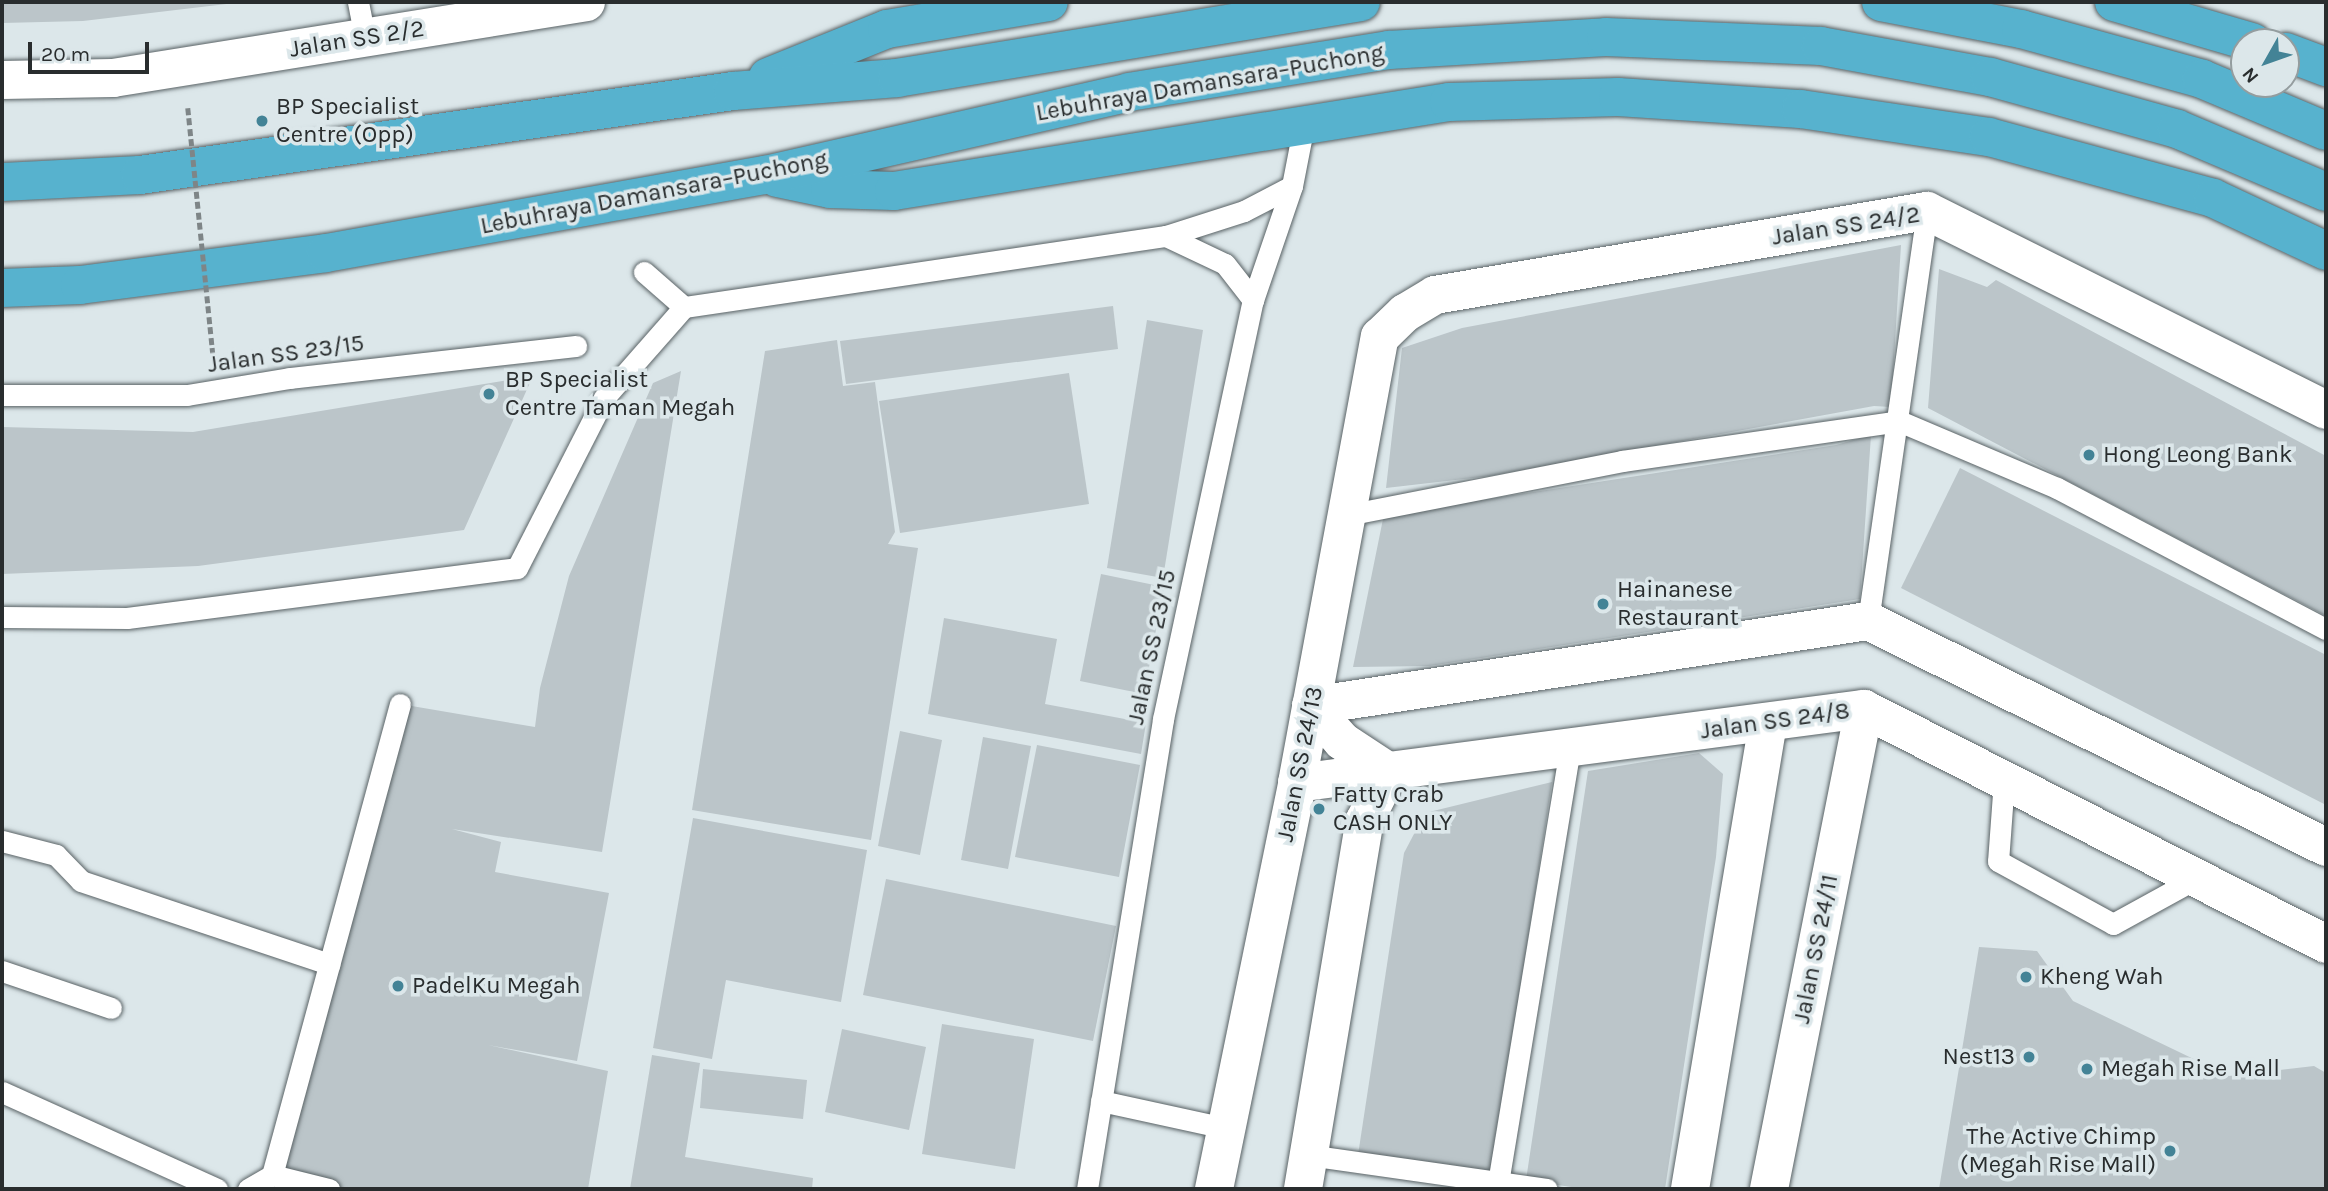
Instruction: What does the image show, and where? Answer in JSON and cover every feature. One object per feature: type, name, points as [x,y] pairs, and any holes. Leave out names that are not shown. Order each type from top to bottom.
[{"type":"highway","points":[[733,91],[887,29],[1049,2]]},
{"type":"highway","points":[[2,182],[140,175],[733,91],[897,78],[1361,2]]},
{"type":"highway","points":[[1881,2],[2021,29],[2202,79],[2326,131]]},
{"type":"highway","points":[[2115,2],[2230,36]]},
{"type":"highway","name":"Lebuhraya Damansara–Puchong","points":[[2,288],[80,285],[326,253],[765,175],[1129,92],[1389,50],[1606,37],[1821,46],[1990,77],[2178,129],[2326,192]]},
{"type":"highway","points":[[2300,57],[2326,66]]},
{"type":"highway","points":[[765,175],[830,189],[894,191],[1449,102],[1618,97],[1801,109],[1989,137],[2213,198],[2326,251]]},
{"type":"street","name":"Jalan SS 2/2","points":[[2,80],[113,78],[361,20],[586,2]]},
{"type":"street","name":"Jalan SS 24/2","points":[[1380,337],[1405,313],[1435,295],[1927,211],[2326,410]]},
{"type":"street","name":"Jalan SS 24/13","points":[[1214,1189],[1297,783],[1380,337]]},
{"type":"street","points":[[1311,706],[1868,621],[2324,840]]},
{"type":"street","points":[[1306,1172],[1365,820],[1389,772],[1342,741],[1311,706]]},
{"type":"street","name":"Jalan SS 24/8","points":[[1297,783],[1864,709],[2326,944]]},
{"type":"street","name":"Jalan SS 24/11","points":[[1769,1189],[1864,709]]},
{"type":"street","points":[[1690,1189],[1768,723]]},
{"type":"lane","name":"Jalan SS 23/15","points":[[1087,1189],[1163,719],[1253,300],[1292,186],[1304,124]]},
{"type":"lane","points":[[2,617],[127,618],[517,568],[604,398],[684,307],[1166,236],[1244,211],[1292,186]]},
{"type":"lane","points":[[1868,621],[1899,421],[1927,211]]},
{"type":"lane","points":[[1166,236],[1225,264],[1253,300]]},
{"type":"lane","points":[[644,272],[684,307]]},
{"type":"lane","name":"Jalan SS 23/15","points":[[2,395],[187,394],[290,378],[576,346]]},
{"type":"lane","points":[[1347,515],[1622,461],[1899,421],[2057,488],[2326,629]]},
{"type":"lane","points":[[272,1175],[400,704]]},
{"type":"lane","points":[[1497,1186],[1570,748]]},
{"type":"lane","points":[[2004,780],[1998,861],[2113,924],[2195,879]]},
{"type":"lane","points":[[2,841],[56,855],[81,881],[329,964]]},
{"type":"lane","points":[[2,971],[111,1008]]},
{"type":"lane","points":[[2,1092],[217,1189]]},
{"type":"lane","points":[[1101,1101],[1225,1128]]},
{"type":"lane","points":[[1306,1172],[1547,1189]]},
{"type":"lane","points":[[248,1189],[272,1175],[329,1189]]},
{"type":"path","points":[[188,108],[213,355]]},
{"type":"building","points":[[2,2],[235,3],[83,21],[2,23]]},
{"type":"building","points":[[1901,245],[1891,407],[1874,406],[1490,476],[1386,488],[1402,348],[1462,328]]},
{"type":"building","points":[[1939,269],[1987,287],[1996,280],[2326,456],[2326,616],[1928,408]]},
{"type":"building","points":[[1113,306],[1118,349],[846,384],[840,341]]},
{"type":"building","points":[[1147,320],[1203,330],[1163,578],[1107,568]]},
{"type":"building","points":[[837,340],[843,386],[875,382],[895,532],[888,544],[918,548],[871,840],[692,810],[765,351]]},
{"type":"building","points":[[681,371],[602,852],[452,829],[501,842],[495,872],[609,893],[577,1061],[488,1045],[608,1071],[588,1189],[329,1189],[272,1175],[400,704],[535,727],[540,688],[569,576],[653,383]]},
{"type":"building","points":[[1069,373],[1089,504],[900,533],[879,401]]},
{"type":"building","points":[[533,376],[464,530],[198,566],[2,574],[2,427],[193,432]]},
{"type":"building","points":[[1871,435],[1860,599],[1429,666],[1353,667],[1383,519],[1404,512],[1836,445]]},
{"type":"building","points":[[1960,468],[2326,655],[2326,805],[1901,588]]},
{"type":"building","points":[[1101,574],[1164,587],[1144,694],[1080,681]]},
{"type":"building","points":[[944,618],[1057,639],[1045,704],[1146,723],[1141,754],[928,714]]},
{"type":"building","points":[[900,731],[942,740],[920,855],[878,846]]},
{"type":"building","points":[[983,737],[1031,746],[1008,869],[961,860]]},
{"type":"building","points":[[1037,745],[1140,765],[1119,877],[1015,857]]},
{"type":"building","points":[[1699,753],[1723,774],[1716,857],[1665,1189],[1584,1189],[1526,1180],[1588,771]]},
{"type":"building","points":[[1552,782],[1492,1176],[1358,1155],[1404,853],[1425,813]]},
{"type":"building","points":[[693,818],[867,850],[841,1002],[726,980],[712,1059],[653,1048]]},
{"type":"building","points":[[886,879],[1116,926],[1093,1041],[863,995]]},
{"type":"building","name":"Megah Rise Mall","points":[[1979,947],[2037,951],[2073,1001],[2229,1076],[2314,1066],[2326,1073],[2326,1189],[1939,1189]]},
{"type":"building","points":[[942,1024],[1034,1039],[1015,1169],[922,1154]]},
{"type":"building","points":[[842,1029],[926,1047],[909,1130],[825,1112]]},
{"type":"building","points":[[652,1055],[700,1063],[685,1157],[813,1178],[812,1189],[630,1189]]},
{"type":"building","points":[[703,1069],[807,1080],[803,1119],[700,1108]]},
{"type":"place","name":"BP Specialist Centre (Opp)","points":[[262,121]]},
{"type":"place","name":"BP Specialist Centre Taman Megah","points":[[489,394]]},
{"type":"place","name":"Hong Leong Bank","points":[[2089,455]]},
{"type":"place","name":"Hainanese Restaurant","points":[[1603,604]]},
{"type":"place","name":"Fatty Crab CASH ONLY","points":[[1319,809]]},
{"type":"place","name":"Kheng Wah","points":[[2026,977]]},
{"type":"place","name":"PadelKu Megah","points":[[398,986]]},
{"type":"place","name":"Nest13","points":[[2029,1057]]},
{"type":"place","name":"Megah Rise Mall","points":[[2087,1069]]},
{"type":"place","name":"The Active Chimp (Megah Rise Mall)","points":[[2170,1151]]}]
